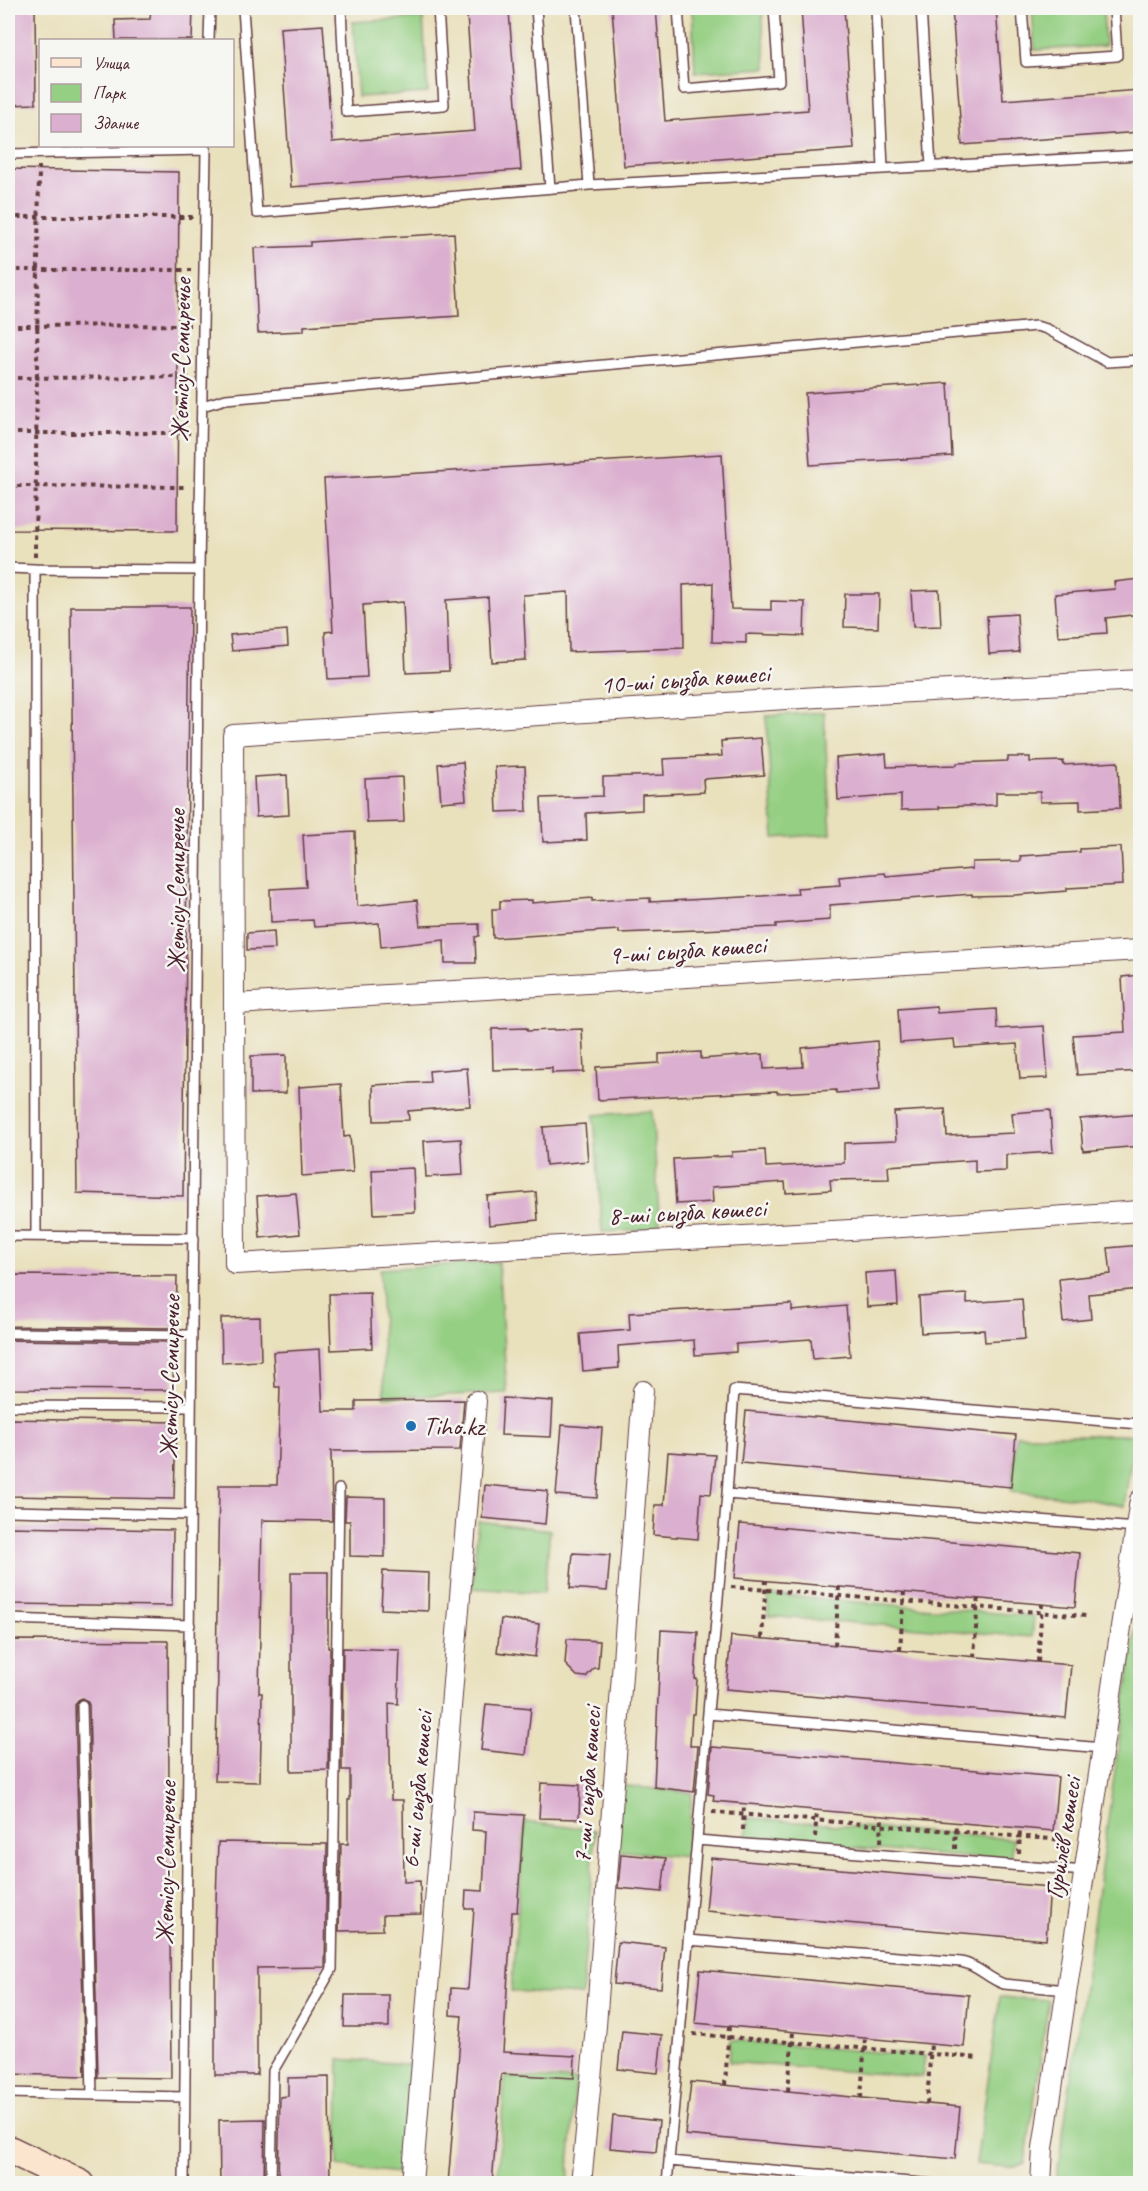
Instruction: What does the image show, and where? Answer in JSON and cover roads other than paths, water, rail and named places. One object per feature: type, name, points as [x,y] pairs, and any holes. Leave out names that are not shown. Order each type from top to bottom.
[{"type":"street","name":"10-ші сызба көшесі","points":[[236,1004],[233,735],[818,697],[1140,680]]},
{"type":"street","name":"9-ші сызба көшесі","points":[[236,1004],[1140,950]]},
{"type":"street","name":"8-ші сызба көшесі","points":[[236,1004],[236,1264],[886,1228],[1140,1211]]},
{"type":"street","name":"7-ші сызба көшесі","points":[[580,2184],[596,2026],[643,1391]]},
{"type":"street","name":"6-ші сызба көшесі","points":[[412,2184],[476,1401]]},
{"type":"street","name":"Гурилёв көшесі","points":[[1041,2184],[1043,2148],[1140,1500]]},
{"type":"street","points":[[8,2149],[81,2184]]},
{"type":"lane","points":[[209,39],[210,8]]},
{"type":"lane","points":[[243,8],[257,213],[589,185],[1140,155]]},
{"type":"lane","points":[[341,8],[346,112],[444,105],[438,8]]},
{"type":"lane","points":[[536,8],[550,188]]},
{"type":"lane","points":[[576,8],[589,185]]},
{"type":"lane","points":[[678,8],[684,89],[779,81],[774,8]]},
{"type":"lane","points":[[876,8],[883,169]]},
{"type":"lane","points":[[921,8],[932,166]]},
{"type":"lane","points":[[1022,8],[1026,62],[1117,56],[1114,8]]},
{"type":"lane","name":"Жетісу-Семиречье","points":[[8,154],[206,148],[199,570],[184,2184]]},
{"type":"lane","points":[[202,406],[226,399],[1036,326],[1047,328],[1107,362],[1140,360]]},
{"type":"lane","points":[[8,568],[199,570]]},
{"type":"lane","points":[[35,569],[36,1236]]},
{"type":"lane","points":[[8,1236],[194,1238]]},
{"type":"lane","points":[[8,1333],[192,1335]]},
{"type":"lane","points":[[667,2184],[734,1390],[1140,1425]]},
{"type":"lane","points":[[8,1406],[190,1407]]},
{"type":"lane","points":[[270,2184],[273,2071],[332,1969],[339,1490]]},
{"type":"lane","points":[[727,1494],[1136,1528]]},
{"type":"lane","points":[[8,1510],[190,1515]]},
{"type":"lane","points":[[8,1619],[190,1625]]},
{"type":"lane","points":[[82,1705],[92,2095]]},
{"type":"lane","points":[[708,1714],[1103,1748]]},
{"type":"lane","points":[[697,1840],[1085,1871]]},
{"type":"lane","points":[[688,1940],[961,1962],[977,1968],[997,1982],[1004,1984],[1067,1990]]},
{"type":"lane","points":[[8,2093],[184,2097]]},
{"type":"lane","points":[[669,2161],[933,2184]]},
{"type":"place","name":"Tiho.kz","points":[[411,1426]]}]
